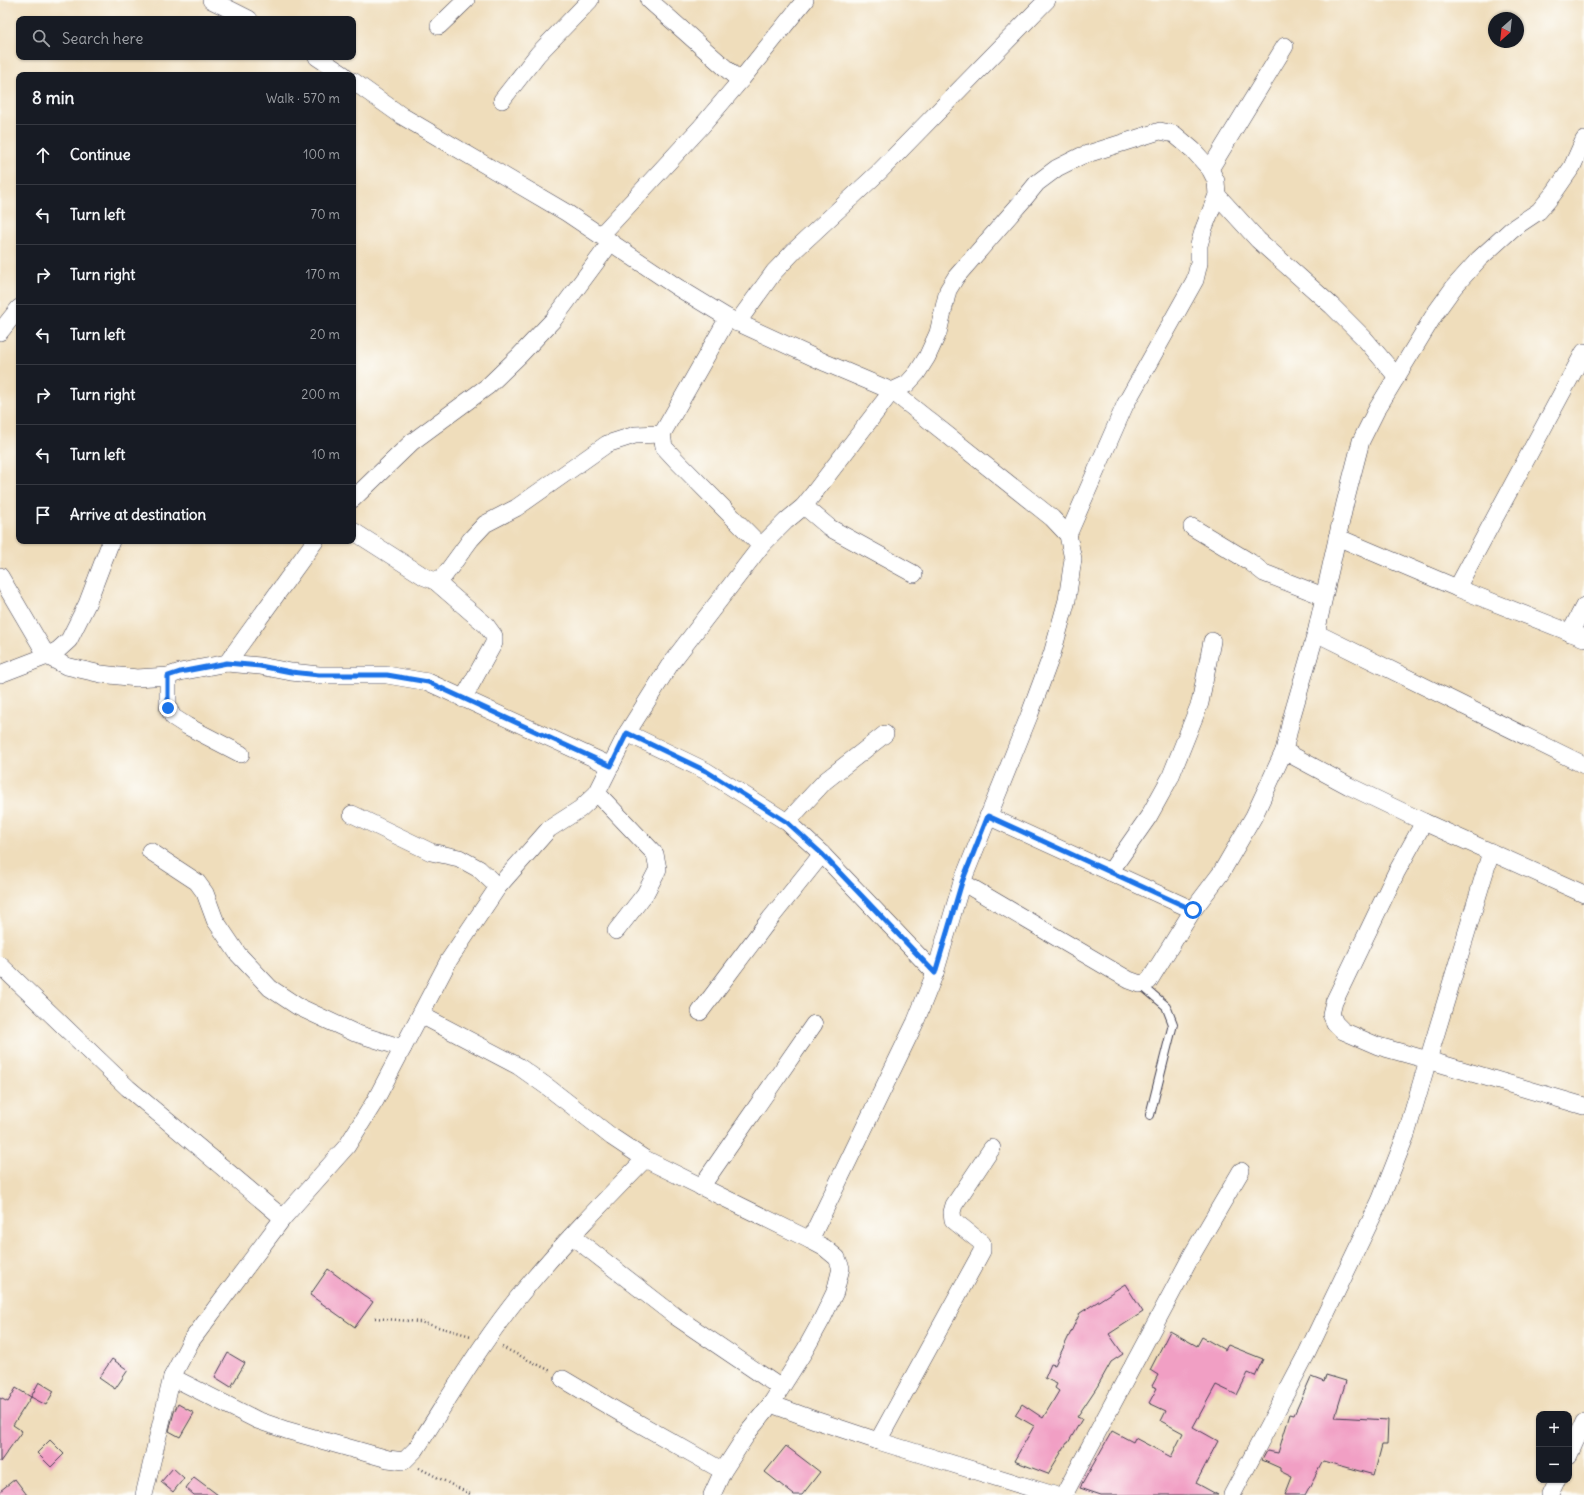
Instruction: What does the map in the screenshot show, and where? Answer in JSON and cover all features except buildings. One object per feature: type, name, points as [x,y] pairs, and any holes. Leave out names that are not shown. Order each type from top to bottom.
[{"type":"street","points":[[211,0],[243,16]]},
{"type":"street","points":[[439,26],[466,0]]},
{"type":"street","points":[[502,100],[538,54],[590,0]]},
{"type":"street","points":[[649,0],[740,81]]},
{"type":"street","points":[[356,496],[412,442],[488,386],[554,319],[606,239],[740,81],[805,0]]},
{"type":"street","points":[[761,546],[664,447],[662,434],[733,320],[780,266],[878,172],[1047,0]]},
{"type":"street","points":[[1210,169],[1285,46]]},
{"type":"street","points":[[322,60],[340,72]]},
{"type":"street","points":[[356,84],[402,116],[566,213],[677,287],[733,320],[826,363],[892,391],[1052,518],[1068,535],[1073,558],[1067,600],[1052,654],[1029,716],[962,882],[935,973],[912,1030],[810,1240]]},
{"type":"street","points":[[144,1495],[172,1377],[191,1340],[283,1218],[346,1146],[375,1101],[449,960],[498,887],[549,829],[580,809],[596,793],[627,733],[671,663],[761,546],[804,506],[892,391],[906,384],[917,373],[927,357],[938,333],[948,290],[956,277],[1037,183],[1057,168],[1081,156],[1160,131],[1174,134],[1193,150],[1210,169],[1216,181],[1217,195],[1204,228],[1200,245],[1199,263],[1194,280],[1125,405],[1068,535]]},
{"type":"street","points":[[962,882],[1129,980],[1140,984],[1149,981],[1193,910],[1221,873],[1250,822],[1284,751],[1292,716],[1316,633],[1323,596],[1361,441],[1377,409],[1436,312],[1454,287],[1479,259],[1512,229],[1539,211],[1554,193],[1578,170],[1584,140]]},
{"type":"street","points":[[1217,195],[1258,240],[1332,306],[1364,338],[1397,377]]},
{"type":"street","points":[[0,332],[16,312]]},
{"type":"street","points":[[1457,588],[1584,352]]},
{"type":"street","points":[[435,581],[444,576],[471,539],[486,524],[516,508],[607,444],[635,435],[662,434]]},
{"type":"street","points":[[804,506],[830,528],[914,574]]},
{"type":"street","points":[[1192,526],[1238,554],[1264,573],[1323,596]]},
{"type":"street","points":[[356,533],[435,581],[486,625],[494,636],[494,643],[463,699]]},
{"type":"street","points":[[1337,537],[1457,588],[1577,635],[1584,606]]},
{"type":"street","points":[[0,674],[47,656],[58,650],[69,640],[87,604],[110,544]]},
{"type":"street","points":[[227,663],[313,544]]},
{"type":"street","points":[[0,576],[47,656],[66,666],[101,674],[137,678],[168,676],[180,672],[227,663],[260,666],[291,672],[319,675],[387,675],[428,682],[611,766]]},
{"type":"street","points":[[1316,633],[1584,765]]},
{"type":"street","points":[[1110,872],[1149,816],[1170,778],[1200,702],[1212,641]]},
{"type":"street","points":[[168,676],[168,708],[173,717],[241,754]]},
{"type":"street","points":[[627,733],[706,771],[787,822],[822,854],[935,973]]},
{"type":"street","points":[[787,822],[825,781],[885,734]]},
{"type":"street","points":[[1284,751],[1349,786],[1424,822],[1584,894]]},
{"type":"street","points":[[596,793],[655,854],[658,869],[645,894],[616,931]]},
{"type":"street","points":[[352,814],[431,852],[460,858],[479,869],[498,887]]},
{"type":"street","points":[[988,816],[1193,910]]},
{"type":"street","points":[[1424,822],[1393,880],[1334,1002],[1331,1014],[1335,1023],[1343,1031],[1378,1046],[1584,1106]]},
{"type":"street","points":[[150,852],[197,882],[205,893],[215,920],[238,954],[270,988],[297,1006],[355,1033],[403,1048]]},
{"type":"street","points":[[1232,1495],[1307,1353],[1380,1201],[1406,1135],[1491,852]]},
{"type":"street","points":[[700,1012],[766,924],[822,854]]},
{"type":"street","points":[[0,965],[128,1088],[283,1218]]},
{"type":"street","points":[[421,1015],[518,1066],[612,1137],[645,1159],[810,1240],[825,1248],[837,1258],[841,1268],[834,1292],[822,1319],[805,1350],[771,1404],[749,1431],[723,1471],[712,1495]]},
{"type":"street","points":[[701,1187],[814,1024]]},
{"type":"street","points":[[878,1441],[982,1251],[982,1243],[953,1220],[952,1212],[954,1205],[992,1148]]},
{"type":"street","points":[[172,1377],[258,1420],[286,1430],[388,1459],[404,1461],[416,1449],[492,1333],[525,1289],[572,1236],[645,1159]]},
{"type":"street","points":[[1064,1495],[1194,1253],[1241,1171]]},
{"type":"street","points":[[572,1236],[675,1316],[781,1388]]},
{"type":"street","points":[[563,1379],[723,1471]]},
{"type":"street","points":[[771,1404],[815,1420],[1034,1492],[1054,1495]]},
{"type":"street","points":[[1572,1448],[1584,1422]]},
{"type":"street","points":[[1550,1495],[1556,1483]]},
{"type":"lane","points":[[1140,984],[1166,1006],[1173,1024],[1150,1115]]},
{"type":"path","points":[[404,1461],[472,1495]]},
{"type":"route","points":[[168,708],[168,676],[180,672],[227,663],[260,666],[291,672],[319,675],[387,675],[428,682],[611,766],[627,733],[706,771],[787,822],[822,854],[935,973],[962,882],[988,816],[1193,910]]}]
